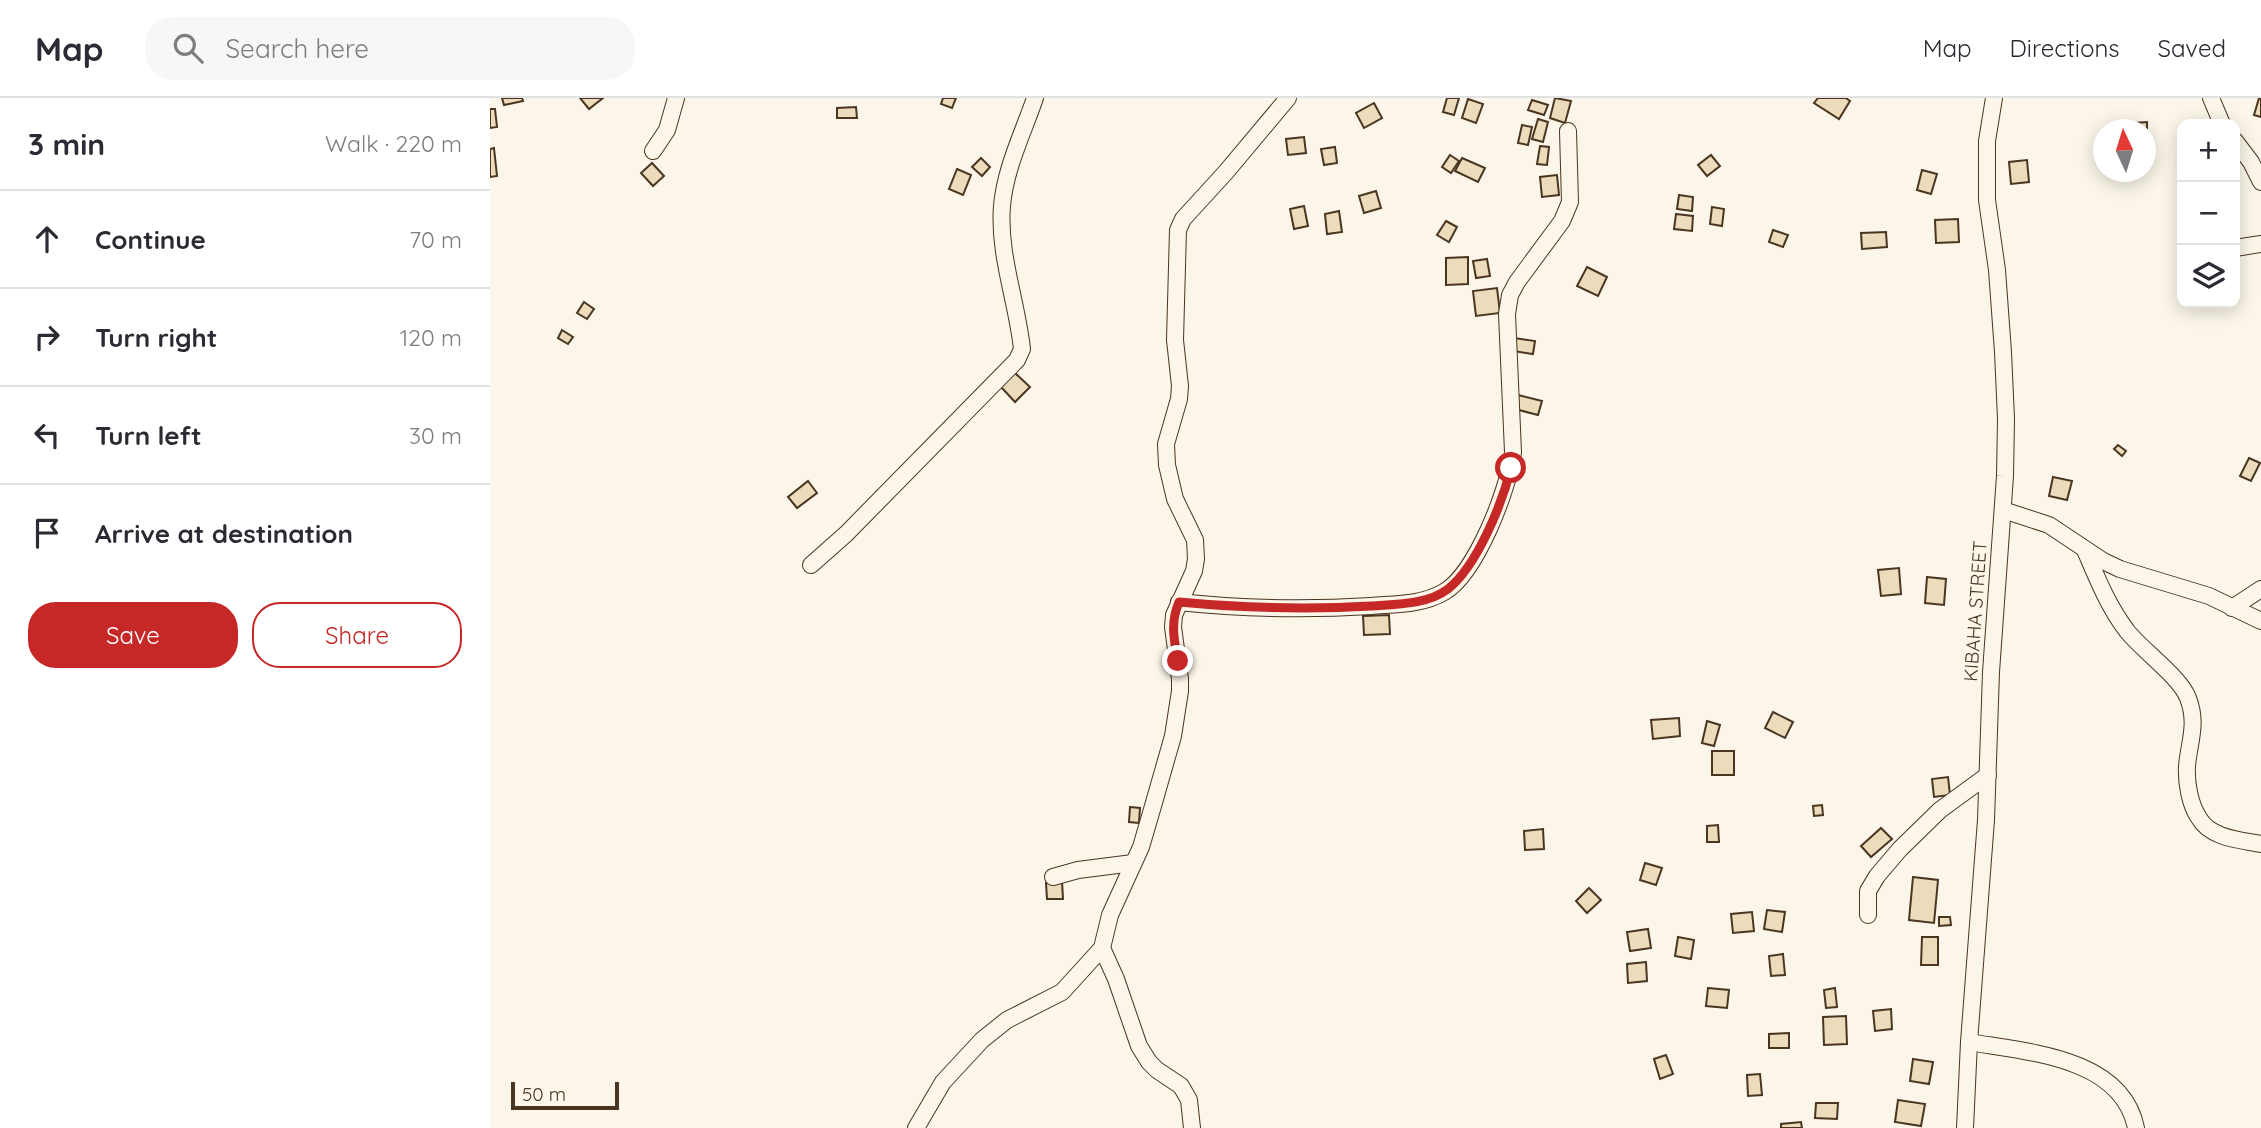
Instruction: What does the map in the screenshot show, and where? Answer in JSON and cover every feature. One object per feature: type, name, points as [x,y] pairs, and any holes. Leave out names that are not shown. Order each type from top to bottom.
[{"type":"street","points":[[653,151],[667,130],[676,98]]},
{"type":"street","points":[[811,565],[846,534],[1017,360],[1022,349],[1003,240],[1002,206],[1010,167],[1035,98]]},
{"type":"street","points":[[916,1128],[943,1082],[982,1040],[1007,1020],[1062,992],[1101,948],[1110,915],[1141,847],[1177,710],[1180,679],[1172,627],[1174,615],[1194,571],[1196,559],[1195,540],[1175,499],[1167,465],[1166,444],[1179,400],[1180,386],[1175,340],[1178,230],[1183,219],[1288,98]]},
{"type":"street","name":"KIBAHA STREET","points":[[1965,1128],[1988,775],[1993,634],[2003,510],[2006,419],[1997,270],[1987,200],[1987,141],[1994,98]]},
{"type":"street","points":[[2211,98],[2220,119]]},
{"type":"street","points":[[1179,602],[1294,610],[1394,604],[1434,597],[1458,581],[1496,514],[1511,468],[1513,452],[1507,314],[1510,295],[1562,221],[1570,202],[1568,131]]},
{"type":"street","points":[[2240,148],[2261,182]]},
{"type":"street","points":[[2240,247],[2261,244]]},
{"type":"street","points":[[2003,510],[2049,525],[2085,550],[2120,569],[2193,590],[2261,621]]},
{"type":"street","points":[[2085,550],[2106,601],[2126,630],[2146,653],[2181,683],[2189,700],[2193,741],[2187,767],[2192,804],[2200,821],[2213,833],[2261,844]]},
{"type":"street","points":[[2232,608],[2261,589]]},
{"type":"street","points":[[1868,915],[1868,891],[1892,858],[1940,810],[1988,775]]},
{"type":"street","points":[[1053,877],[1078,870],[1133,863]]},
{"type":"street","points":[[1101,948],[1116,979],[1139,1045],[1149,1062],[1181,1086],[1189,1100],[1192,1128]]},
{"type":"street","points":[[1969,1042],[2076,1064],[2096,1073],[2122,1097],[2134,1117],[2136,1128]]},
{"type":"building","points":[[502,98],[522,98],[523,101],[504,105]]},
{"type":"building","points":[[580,98],[603,98],[589,109]]},
{"type":"building","points":[[943,98],[956,98],[952,108],[941,104]]},
{"type":"building","points":[[1447,98],[1459,98],[1454,115],[1443,112]]},
{"type":"building","points":[[1555,98],[1571,101],[1565,123],[1550,118]]},
{"type":"building","points":[[1818,98],[1846,98],[1850,101],[1839,119],[1814,103]]},
{"type":"building","points":[[2261,98],[2261,117],[2254,115]]},
{"type":"building","points":[[1468,99],[1483,104],[1476,123],[1462,118]]},
{"type":"building","points":[[1532,100],[1548,105],[1544,115],[1528,110]]},
{"type":"building","points":[[1374,103],[1382,118],[1364,128],[1356,113]]},
{"type":"building","points":[[856,107],[857,118],[837,118],[837,108]]},
{"type":"building","points":[[490,109],[495,109],[497,127],[490,128]]},
{"type":"building","points":[[1538,119],[1548,122],[1543,142],[1532,139]]},
{"type":"building","points":[[1522,125],[1532,127],[1528,145],[1518,143]]},
{"type":"building","points":[[1304,137],[1306,153],[1288,155],[1286,139]]},
{"type":"building","points":[[1540,146],[1549,147],[1547,165],[1537,164]]},
{"type":"building","points":[[1335,147],[1337,163],[1324,165],[1321,149]]},
{"type":"building","points":[[494,148],[497,176],[490,177],[490,149]]},
{"type":"building","points":[[1450,155],[1459,161],[1451,173],[1442,167]]},
{"type":"building","points":[[1711,155],[1720,166],[1707,176],[1698,165]]},
{"type":"building","points":[[981,158],[990,167],[982,176],[972,167]]},
{"type":"building","points":[[1462,158],[1485,168],[1478,182],[1455,171]]},
{"type":"building","points":[[2027,160],[2029,182],[2011,184],[2009,162]]},
{"type":"building","points":[[652,163],[664,176],[653,186],[641,173]]},
{"type":"building","points":[[957,169],[971,175],[963,195],[949,189]]},
{"type":"building","points":[[1922,170],[1937,174],[1931,194],[1917,190]]},
{"type":"building","points":[[1557,175],[1559,195],[1542,197],[1540,177]]},
{"type":"building","points":[[1376,191],[1381,208],[1364,213],[1359,196]]},
{"type":"building","points":[[1679,195],[1693,197],[1692,211],[1677,209]]},
{"type":"building","points":[[1304,206],[1308,226],[1294,229],[1290,209]]},
{"type":"building","points":[[1712,207],[1724,209],[1722,226],[1710,224]]},
{"type":"building","points":[[1339,211],[1342,232],[1327,234],[1325,214]]},
{"type":"building","points":[[1676,214],[1693,216],[1692,231],[1674,229]]},
{"type":"building","points":[[1958,219],[1959,242],[1936,243],[1935,220]]},
{"type":"building","points":[[1446,221],[1457,227],[1449,242],[1437,235]]},
{"type":"building","points":[[1773,230],[1788,235],[1783,247],[1769,242]]},
{"type":"building","points":[[1886,232],[1887,247],[1862,249],[1861,233]]},
{"type":"building","points":[[1468,257],[1468,284],[1446,285],[1446,258]]},
{"type":"building","points":[[1487,259],[1490,276],[1476,278],[1473,261]]},
{"type":"building","points":[[1587,267],[1607,277],[1598,296],[1577,286]]},
{"type":"building","points":[[1497,288],[1500,313],[1476,316],[1473,291]]},
{"type":"building","points":[[584,302],[594,309],[587,319],[577,313]]},
{"type":"building","points":[[562,330],[573,337],[568,344],[558,338]]},
{"type":"building","points":[[1514,338],[1535,341],[1533,354],[1513,351]]},
{"type":"building","points":[[1015,373],[1030,387],[1015,402],[1001,387]]},
{"type":"building","points":[[1518,395],[1542,401],[1538,415],[1515,409]]},
{"type":"building","points":[[2118,445],[2126,451],[2122,456],[2114,449]]},
{"type":"building","points":[[2249,458],[2260,463],[2251,481],[2240,476]]},
{"type":"building","points":[[2053,477],[2072,481],[2067,500],[2049,496]]},
{"type":"building","points":[[808,481],[817,493],[797,508],[788,497]]},
{"type":"building","points":[[1899,568],[1901,594],[1881,596],[1878,570]]},
{"type":"building","points":[[1927,577],[1946,579],[1944,605],[1925,603]]},
{"type":"building","points":[[1389,615],[1390,634],[1364,635],[1363,616]]},
{"type":"building","points":[[1773,712],[1793,722],[1785,738],[1765,728]]},
{"type":"building","points":[[1679,718],[1680,736],[1653,739],[1651,720]]},
{"type":"building","points":[[1707,721],[1720,725],[1714,746],[1702,743]]},
{"type":"building","points":[[1712,751],[1734,751],[1734,775],[1712,775]]},
{"type":"building","points":[[1948,777],[1950,795],[1934,797],[1932,779]]},
{"type":"building","points":[[1822,805],[1823,815],[1814,816],[1813,806]]},
{"type":"building","points":[[1130,807],[1140,808],[1139,823],[1129,822]]},
{"type":"building","points":[[1718,825],[1719,842],[1707,842],[1707,826]]},
{"type":"building","points":[[1881,828],[1892,839],[1871,857],[1861,846]]},
{"type":"building","points":[[1543,829],[1544,849],[1525,850],[1524,831]]},
{"type":"building","points":[[1645,863],[1662,868],[1656,885],[1640,880]]},
{"type":"building","points":[[1913,877],[1938,880],[1934,923],[1909,920]]},
{"type":"building","points":[[1062,881],[1063,899],[1047,899],[1046,883]]},
{"type":"building","points":[[1589,888],[1601,900],[1587,913],[1576,901]]},
{"type":"building","points":[[1767,910],[1785,912],[1782,932],[1764,929]]},
{"type":"building","points":[[1752,912],[1754,931],[1733,933],[1731,914]]},
{"type":"building","points":[[1939,917],[1950,917],[1951,925],[1939,926]]},
{"type":"building","points":[[1648,929],[1651,948],[1630,951],[1627,932]]},
{"type":"building","points":[[1678,937],[1694,940],[1691,959],[1675,956]]},
{"type":"building","points":[[1922,937],[1938,937],[1938,965],[1921,965]]},
{"type":"building","points":[[1783,954],[1785,975],[1771,976],[1769,956]]},
{"type":"building","points":[[1646,962],[1647,981],[1628,983],[1627,964]]},
{"type":"building","points":[[1708,988],[1729,990],[1727,1008],[1706,1006]]},
{"type":"building","points":[[1835,988],[1837,1007],[1826,1008],[1824,990]]},
{"type":"building","points":[[1891,1009],[1892,1029],[1875,1031],[1873,1011]]},
{"type":"building","points":[[1846,1016],[1847,1044],[1824,1045],[1823,1017]]},
{"type":"building","points":[[1789,1033],[1789,1048],[1769,1048],[1769,1034]]},
{"type":"building","points":[[1666,1055],[1673,1074],[1660,1079],[1654,1059]]},
{"type":"building","points":[[1913,1059],[1933,1062],[1929,1084],[1910,1081]]},
{"type":"building","points":[[1760,1074],[1762,1095],[1748,1096],[1747,1075]]},
{"type":"building","points":[[1898,1100],[1925,1104],[1921,1126],[1895,1122]]},
{"type":"building","points":[[1816,1103],[1838,1103],[1837,1119],[1815,1118]]},
{"type":"building","points":[[1801,1122],[1802,1128],[1781,1128],[1781,1124]]},
{"type":"route","points":[[1178,661],[1172,627],[1179,602],[1294,610],[1394,604],[1418,601],[1445,592],[1458,581],[1471,562],[1496,514],[1511,468]]}]
